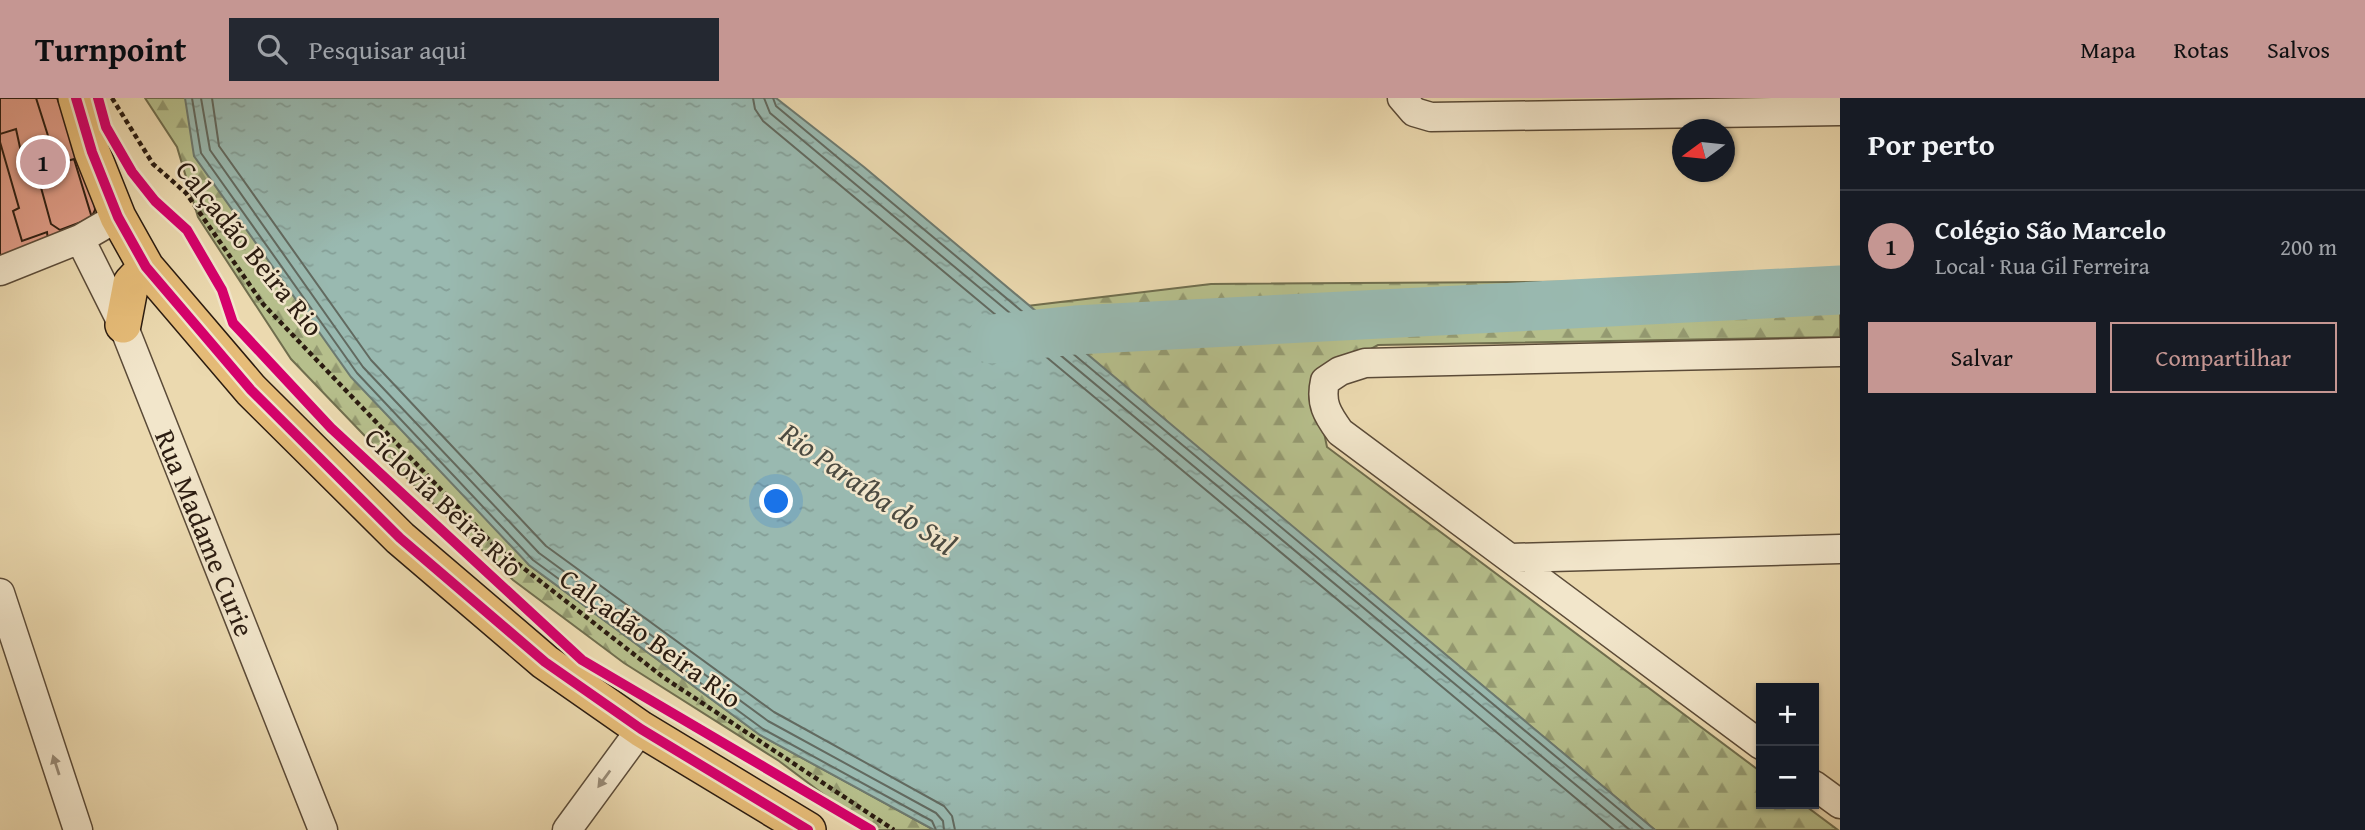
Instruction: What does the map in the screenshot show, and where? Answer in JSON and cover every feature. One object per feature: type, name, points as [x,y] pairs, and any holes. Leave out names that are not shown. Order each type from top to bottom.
[{"type":"main road","points":[[76,98],[92,152],[118,216],[146,267],[251,390],[400,538],[545,662],[641,729],[808,830]]},
{"type":"main road","points":[[122,326],[131,283],[146,267]]},
{"type":"street","points":[[1402,98],[1414,112],[1431,117],[1840,111]]},
{"type":"street","points":[[0,271],[80,239],[118,216]]},
{"type":"street","name":"Rua Madame Curie","points":[[80,239],[122,326],[323,830]]},
{"type":"street","points":[[1756,741],[1340,432],[1325,413],[1322,396],[1325,381],[1340,371],[1365,363],[1840,352]]},
{"type":"street","points":[[1511,558],[1840,549]]},
{"type":"street","points":[[0,593],[78,830]]},
{"type":"street","points":[[568,830],[641,729]]},
{"type":"street","points":[[1819,789],[1840,804]]},
{"type":"green space","points":[[145,98],[188,98],[529,565],[760,735],[934,830],[871,830],[779,761],[624,663],[513,580],[387,459],[291,359],[198,217],[177,147]]},
{"type":"green space","points":[[1840,280],[1840,337],[1378,345],[1313,380],[1327,447],[1756,768],[1756,809],[1810,809],[1838,830],[1655,830],[1027,306],[1211,284]]},
{"type":"water","name":"Rio Paraíba do Sul","points":[[185,98],[776,98],[864,167],[1655,830],[934,830],[760,735],[529,565],[351,377],[194,156]]},
{"type":"building","points":[[0,98],[57,98],[93,187],[95,210],[85,231],[0,266]]},
{"type":"building","points":[[0,98],[36,98],[57,164],[74,159],[92,218],[60,230],[51,224],[37,173],[32,174],[27,151],[21,152],[16,129],[0,134]]},
{"type":"building","points":[[0,142],[19,208],[13,211],[22,241],[47,232],[49,247],[0,263]]},
{"type":"waterway","points":[[992,339],[1075,330],[1840,290]]},
{"type":"cycle path","points":[[76,98],[92,152],[118,217],[146,267],[251,390],[400,538],[545,662],[641,729],[808,830]]},
{"type":"cycle path","name":"Ciclovia Beira Rio","points":[[98,98],[106,127],[132,172],[155,201],[187,230],[222,290],[233,323],[331,428],[582,660],[871,830]]},
{"type":"place","name":"Colégio São Marcelo","points":[[43,162]]}]
